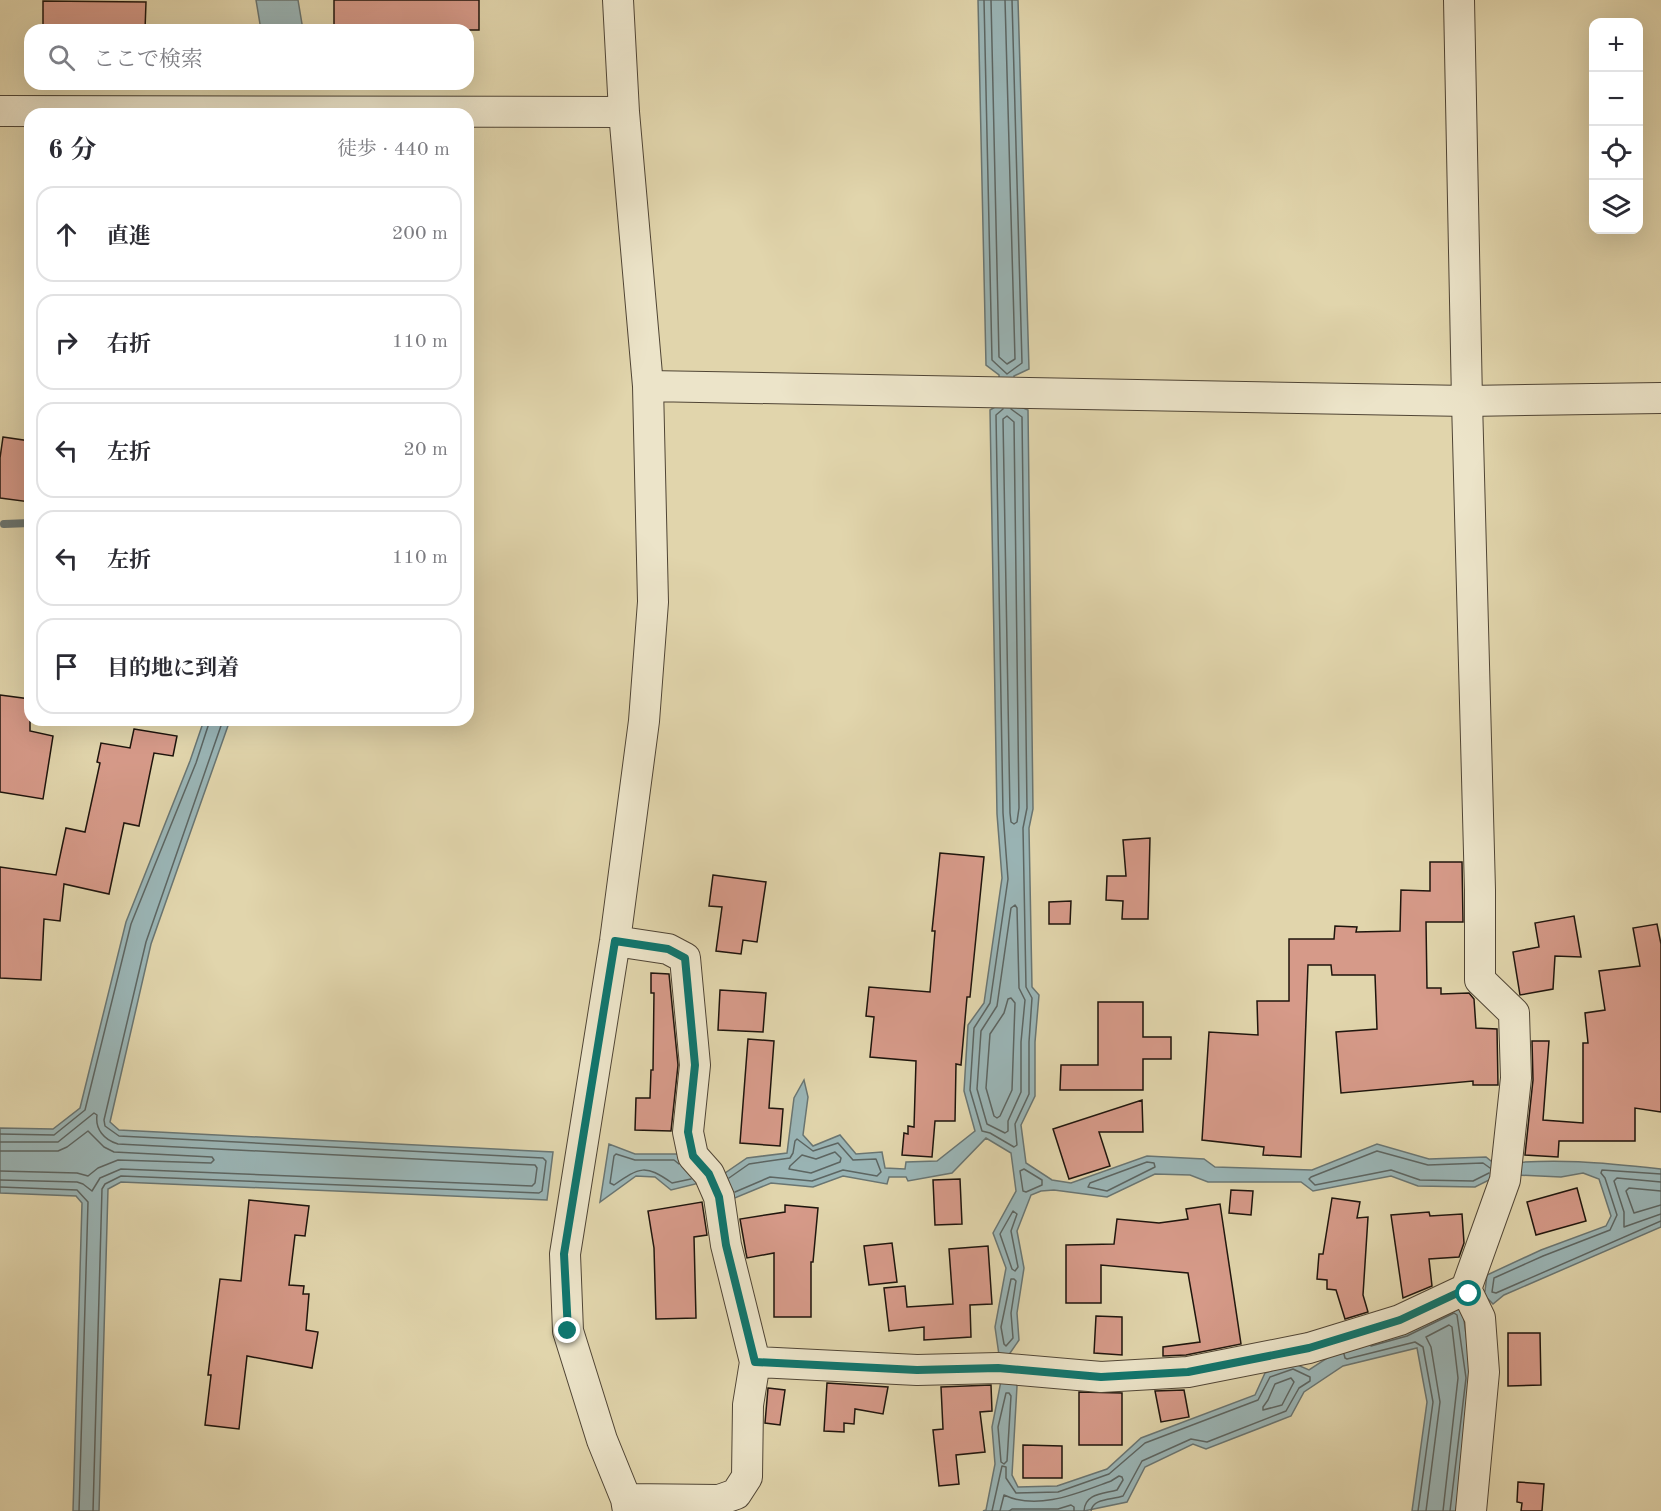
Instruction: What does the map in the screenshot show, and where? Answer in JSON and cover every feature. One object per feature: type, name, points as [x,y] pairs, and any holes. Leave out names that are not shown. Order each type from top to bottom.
[{"type":"street","points":[[615,941],[668,949],[685,958],[695,1065],[688,1132],[693,1156],[713,1182],[719,1197],[726,1245],[755,1362],[748,1405],[747,1477],[736,1494],[719,1500],[627,1505],[602,1440],[568,1331],[564,1254],[615,941],[644,721],[653,602],[648,386],[624,112],[618,0]]},
{"type":"street","points":[[1459,0],[1480,890],[1480,980],[1514,1013],[1516,1078],[1506,1170],[1470,1298],[1480,1318],[1484,1372],[1471,1511]]},
{"type":"street","points":[[0,111],[24,111]]},
{"type":"street","points":[[474,112],[624,112]]},
{"type":"street","points":[[648,386],[1467,401],[1661,398]]},
{"type":"street","points":[[755,1362],[917,1370],[1007,1368],[1101,1377],[1188,1372],[1309,1348],[1470,1298]]},
{"type":"water","points":[[256,0],[298,0],[302,24],[260,24]]},
{"type":"water","points":[[978,0],[1018,0],[1029,369],[1014,376],[1016,405],[1028,410],[1033,809],[1029,828],[1032,987],[1039,995],[1035,1042],[1035,1096],[1021,1125],[1026,1163],[1052,1180],[1071,1183],[1147,1156],[1204,1159],[1215,1167],[1312,1170],[1377,1144],[1429,1159],[1486,1157],[1496,1165],[1558,1161],[1661,1169],[1661,1227],[1504,1295],[1493,1304],[1488,1299],[1463,1313],[1472,1378],[1456,1511],[1412,1511],[1427,1402],[1417,1348],[1343,1366],[1304,1392],[1291,1416],[1206,1449],[1193,1444],[1145,1467],[1127,1502],[1084,1511],[983,1511],[986,1510],[995,1464],[992,1427],[1002,1376],[995,1327],[1006,1268],[993,1233],[1016,1191],[1011,1153],[986,1138],[952,1173],[908,1181],[906,1177],[889,1177],[887,1184],[843,1176],[813,1187],[771,1183],[730,1200],[699,1183],[671,1190],[655,1177],[636,1176],[600,1202],[609,1144],[635,1154],[677,1154],[701,1174],[722,1175],[747,1158],[787,1153],[794,1098],[804,1080],[808,1097],[803,1135],[813,1146],[840,1135],[856,1154],[882,1152],[885,1168],[905,1169],[906,1162],[937,1161],[975,1131],[964,1091],[968,1025],[984,1003],[1002,878],[997,814],[990,410],[1000,404],[999,375],[986,365]],"holes":[[[1583,1173],[1599,1179],[1611,1216],[1606,1226],[1541,1250],[1487,1275],[1485,1291],[1405,1331],[1344,1347],[1309,1370],[1293,1363],[1265,1373],[1255,1395],[1141,1438],[1107,1469],[1057,1486],[1018,1487],[1012,1475],[1017,1386],[1012,1377],[1008,1356],[1019,1340],[1017,1313],[1024,1268],[1017,1231],[1031,1195],[1054,1190],[1107,1197],[1155,1174],[1190,1175],[1208,1182],[1301,1182],[1313,1191],[1391,1176],[1418,1186],[1475,1187],[1495,1177],[1517,1175],[1561,1177]]]},
{"type":"water","points":[[202,726],[228,726],[151,944],[110,1122],[119,1130],[553,1152],[547,1200],[121,1182],[108,1189],[99,1511],[73,1511],[82,1203],[76,1196],[0,1193],[0,1128],[53,1129],[80,1108],[126,922]]},
{"type":"building","points":[[334,0],[479,0],[479,30],[474,30],[474,24],[334,24]]},
{"type":"building","points":[[43,1],[146,2],[145,24],[43,24]]},
{"type":"building","points":[[3,437],[24,440],[24,501],[0,498],[0,458]]},
{"type":"building","points":[[0,695],[24,698],[24,726],[30,726],[30,731],[53,736],[43,799],[0,792]]},
{"type":"building","points":[[134,729],[177,736],[173,756],[154,753],[139,826],[124,823],[109,894],[64,884],[60,921],[44,919],[41,980],[0,978],[0,867],[56,875],[66,828],[85,832],[100,763],[97,762],[101,743],[130,748]]},
{"type":"building","points":[[1150,838],[1148,919],[1122,919],[1123,901],[1106,900],[1107,876],[1126,876],[1123,840]]},
{"type":"building","points":[[940,853],[984,857],[961,1065],[956,1064],[955,1121],[935,1121],[932,1157],[902,1155],[904,1133],[908,1134],[908,1126],[914,1127],[916,1061],[870,1057],[874,1017],[866,1016],[869,987],[930,992],[935,931],[932,931]]},
{"type":"building","points":[[1430,862],[1462,862],[1463,922],[1426,922],[1427,988],[1441,988],[1441,994],[1469,993],[1474,999],[1476,1028],[1497,1029],[1498,1085],[1473,1085],[1473,1081],[1341,1093],[1336,1032],[1377,1029],[1375,975],[1332,975],[1331,965],[1308,965],[1301,1157],[1263,1155],[1264,1147],[1202,1140],[1209,1032],[1258,1035],[1257,1001],[1289,1001],[1289,939],[1334,939],[1335,926],[1357,927],[1356,932],[1400,931],[1401,890],[1430,891]]},
{"type":"building","points":[[713,875],[766,882],[757,942],[743,940],[741,954],[716,951],[722,907],[709,906]]},
{"type":"building","points":[[1071,901],[1070,924],[1049,924],[1049,902]]},
{"type":"building","points":[[1574,916],[1581,957],[1555,956],[1553,989],[1520,995],[1513,952],[1539,947],[1535,923]]},
{"type":"building","points":[[1657,924],[1661,944],[1661,1112],[1635,1108],[1635,1141],[1559,1141],[1558,1157],[1525,1155],[1533,1080],[1532,1041],[1549,1041],[1543,1120],[1583,1123],[1583,1043],[1588,1043],[1585,1013],[1605,1010],[1599,971],[1640,966],[1633,928]]},
{"type":"building","points":[[651,973],[669,974],[678,1065],[671,1131],[635,1130],[636,1098],[650,1098],[651,1070],[653,1070],[654,993],[651,993]]},
{"type":"building","points":[[720,990],[766,993],[763,1032],[718,1030]]},
{"type":"building","points":[[1098,1002],[1143,1002],[1143,1037],[1171,1037],[1171,1059],[1143,1059],[1143,1090],[1060,1090],[1061,1065],[1098,1065]]},
{"type":"building","points":[[748,1039],[774,1041],[769,1108],[783,1109],[780,1146],[740,1143]]},
{"type":"building","points":[[1142,1100],[1143,1132],[1099,1132],[1110,1166],[1069,1179],[1053,1129]]},
{"type":"building","points":[[960,1179],[962,1224],[935,1225],[933,1180]]},
{"type":"building","points":[[1577,1188],[1586,1221],[1536,1235],[1527,1202]]},
{"type":"building","points":[[1231,1190],[1253,1191],[1251,1215],[1229,1213]]},
{"type":"building","points":[[1332,1198],[1360,1202],[1357,1218],[1368,1217],[1363,1295],[1368,1312],[1345,1319],[1336,1290],[1327,1289],[1327,1280],[1317,1279],[1319,1254],[1323,1254]]},
{"type":"building","points":[[249,1200],[309,1206],[305,1236],[295,1235],[289,1285],[304,1286],[303,1294],[309,1294],[306,1330],[318,1332],[312,1368],[247,1356],[239,1429],[205,1425],[211,1375],[208,1375],[220,1279],[241,1281]]},
{"type":"building","points":[[702,1202],[707,1235],[694,1237],[696,1318],[656,1319],[654,1248],[648,1211]]},
{"type":"building","points":[[1220,1204],[1241,1344],[1186,1355],[1163,1356],[1163,1347],[1200,1342],[1188,1273],[1101,1265],[1101,1303],[1066,1303],[1066,1245],[1114,1244],[1117,1219],[1159,1223],[1188,1219],[1186,1209]]},
{"type":"building","points":[[785,1205],[818,1208],[813,1262],[811,1262],[811,1317],[774,1317],[774,1253],[747,1258],[740,1219],[785,1212]]},
{"type":"building","points":[[1429,1212],[1430,1216],[1462,1214],[1464,1243],[1459,1257],[1429,1259],[1432,1286],[1403,1298],[1391,1215]]},
{"type":"building","points":[[892,1243],[897,1282],[869,1285],[864,1246]]},
{"type":"building","points":[[988,1246],[992,1304],[970,1305],[971,1337],[924,1340],[924,1327],[889,1331],[884,1288],[905,1286],[907,1307],[953,1304],[949,1249]]},
{"type":"building","points":[[1096,1316],[1122,1317],[1122,1355],[1094,1353]]},
{"type":"building","points":[[1508,1333],[1540,1333],[1541,1385],[1508,1386]]},
{"type":"building","points":[[827,1383],[888,1387],[883,1414],[855,1409],[854,1424],[844,1423],[844,1432],[824,1431]]},
{"type":"building","points":[[991,1385],[992,1411],[980,1412],[985,1452],[956,1455],[959,1484],[939,1486],[933,1430],[943,1429],[941,1387]]},
{"type":"building","points":[[768,1388],[785,1390],[780,1425],[765,1423]]},
{"type":"building","points":[[1184,1390],[1189,1417],[1161,1422],[1155,1391]]},
{"type":"building","points":[[1079,1392],[1122,1393],[1122,1445],[1079,1445]]},
{"type":"building","points":[[1023,1445],[1062,1446],[1062,1478],[1023,1478]]},
{"type":"building","points":[[1518,1482],[1544,1484],[1542,1511],[1521,1511],[1522,1503],[1517,1502]]},
{"type":"waterway","points":[[4,524],[24,523]]},
{"type":"route","points":[[568,1331],[564,1254],[615,941],[668,949],[685,958],[695,1065],[688,1132],[693,1156],[709,1174],[719,1197],[726,1245],[755,1362],[917,1370],[998,1368],[1101,1377],[1188,1372],[1309,1348],[1344,1335],[1400,1320],[1466,1289],[1469,1294]]}]
